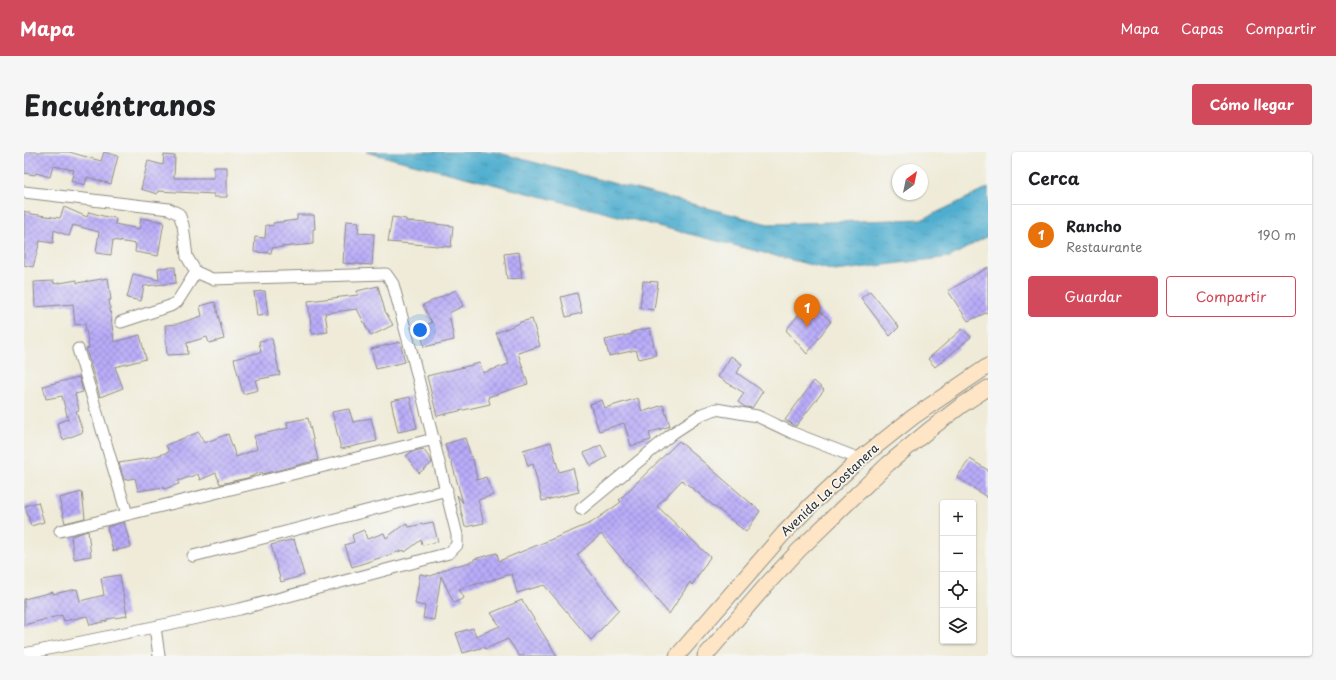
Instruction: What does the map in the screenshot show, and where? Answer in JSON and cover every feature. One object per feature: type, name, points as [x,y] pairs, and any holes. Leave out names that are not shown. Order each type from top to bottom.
[{"type":"street","points":[[24,192],[169,209],[179,214],[184,225],[188,256],[196,272],[212,279],[386,274],[393,284],[447,490],[457,536],[457,545],[449,553],[240,609],[155,627],[56,652],[24,654]]},
{"type":"street","points":[[121,322],[170,306],[177,302],[196,272]]},
{"type":"street","points":[[78,349],[127,514]]},
{"type":"street","name":"Avenida La Costanera","points":[[677,656],[811,504],[860,459],[913,417],[988,366]]},
{"type":"street","name":"Avenida La Costanera","points":[[706,656],[779,572],[888,464],[929,430],[962,405],[988,388]]},
{"type":"street","points":[[581,508],[673,433],[702,414],[716,409],[757,416],[793,433],[860,459]]},
{"type":"street","points":[[60,531],[434,439]]},
{"type":"street","points":[[193,556],[447,490]]},
{"type":"street","points":[[155,627],[159,656]]},
{"type":"water","points":[[366,152],[495,152],[768,224],[923,219],[988,188],[988,236],[950,257],[835,271]]},
{"type":"building","points":[[24,152],[69,152],[101,161],[104,152],[118,156],[111,184],[87,177],[85,185],[71,181],[74,170],[53,166],[50,177],[36,173],[35,175],[24,173]]},
{"type":"building","points":[[164,155],[175,156],[174,178],[214,178],[214,167],[227,167],[227,197],[214,197],[214,194],[158,191],[157,194],[141,189],[148,161],[163,165]]},
{"type":"building","points":[[64,207],[87,217],[89,212],[116,218],[115,224],[139,229],[141,218],[164,222],[158,256],[135,252],[136,244],[113,240],[111,255],[96,253],[99,232],[73,225],[69,236],[54,230],[53,243],[40,241],[33,267],[24,265],[24,211],[32,214],[60,218]]},
{"type":"building","points":[[297,215],[314,215],[315,229],[313,229],[313,244],[272,248],[271,253],[254,252],[255,237],[265,238],[266,225],[273,226],[273,223],[297,220]]},
{"type":"building","points":[[392,217],[406,219],[406,221],[453,226],[451,247],[388,242]]},
{"type":"building","points":[[346,221],[359,222],[358,233],[374,234],[372,265],[343,263]]},
{"type":"building","points":[[519,252],[522,278],[507,279],[504,254]]},
{"type":"building","points":[[175,267],[176,283],[144,286],[141,301],[127,298],[133,274],[159,280],[158,268]]},
{"type":"building","points":[[988,267],[988,312],[968,321],[948,291]]},
{"type":"building","points":[[108,278],[114,342],[140,335],[146,359],[115,367],[123,388],[100,397],[86,349],[89,348],[85,324],[75,325],[73,304],[35,307],[34,282],[54,281],[54,284],[77,280],[77,283]]},
{"type":"building","points":[[643,281],[658,282],[654,310],[640,308]]},
{"type":"building","points":[[378,286],[385,311],[393,325],[371,336],[357,309],[325,313],[328,332],[312,334],[308,301],[358,295],[357,291]]},
{"type":"building","points":[[456,290],[463,306],[449,313],[454,340],[424,347],[420,326],[432,323],[423,305]]},
{"type":"building","points":[[265,291],[268,315],[257,316],[254,292]]},
{"type":"building","points":[[870,291],[899,327],[890,336],[861,298]]},
{"type":"building","points":[[577,293],[582,313],[566,317],[561,297]]},
{"type":"building","points":[[215,302],[224,339],[209,343],[207,337],[187,343],[188,354],[167,355],[165,325],[177,324],[202,316],[200,306]]},
{"type":"building","points":[[809,302],[831,321],[807,354],[786,330]]},
{"type":"building","points":[[532,319],[540,346],[518,353],[528,384],[488,397],[490,404],[437,416],[427,376],[480,363],[483,373],[509,364],[496,333],[520,322]]},
{"type":"building","points":[[650,328],[656,355],[639,359],[636,350],[609,356],[605,340]]},
{"type":"building","points":[[962,329],[971,337],[935,367],[928,359]]},
{"type":"building","points":[[272,339],[280,375],[255,380],[258,390],[243,394],[234,359],[261,352],[259,341]]},
{"type":"building","points":[[400,342],[405,362],[376,369],[371,349]]},
{"type":"building","points":[[731,356],[742,364],[737,373],[763,391],[752,408],[745,407],[738,402],[744,393],[718,377]]},
{"type":"building","points":[[79,377],[83,392],[75,394],[79,410],[76,411],[83,432],[63,440],[57,423],[68,419],[62,396],[46,399],[43,386]]},
{"type":"building","points":[[814,381],[824,390],[796,426],[785,420]]},
{"type":"building","points":[[410,397],[417,428],[398,432],[391,401]]},
{"type":"building","points":[[638,398],[642,412],[663,405],[670,426],[649,433],[651,440],[631,446],[624,423],[599,431],[590,404],[602,400],[605,408]]},
{"type":"building","points":[[349,409],[353,422],[371,418],[377,441],[341,449],[332,412]]},
{"type":"building","points":[[308,418],[318,460],[263,474],[262,472],[247,478],[220,484],[216,473],[200,480],[198,474],[178,481],[179,484],[164,489],[163,487],[138,491],[135,478],[124,480],[119,463],[150,458],[169,452],[166,445],[199,432],[204,443],[228,434],[236,457],[257,449],[254,436],[288,428],[287,422]]},
{"type":"building","points":[[465,438],[472,460],[473,459],[477,480],[486,477],[493,495],[478,500],[484,523],[465,527],[457,495],[463,503],[445,444]]},
{"type":"building","points":[[679,441],[760,511],[746,532],[682,480],[657,506],[710,557],[692,585],[690,582],[669,614],[601,534],[577,555],[619,610],[591,640],[544,585],[517,593],[512,574],[459,589],[464,598],[454,603],[441,576],[434,620],[423,618],[425,606],[415,604],[420,574],[431,576],[455,565],[474,561],[474,559],[497,553],[499,561],[591,523],[621,502],[619,500]]},
{"type":"building","points":[[551,442],[559,472],[573,468],[579,492],[542,501],[533,464],[528,466],[523,450]]},
{"type":"building","points":[[601,445],[607,457],[591,466],[584,453]]},
{"type":"building","points":[[423,449],[432,463],[419,473],[406,456],[411,452]]},
{"type":"building","points":[[970,459],[988,470],[988,498],[957,477]]},
{"type":"building","points":[[82,492],[85,518],[65,523],[59,498]]},
{"type":"building","points":[[38,502],[44,522],[31,526],[25,506]]},
{"type":"building","points":[[124,522],[131,547],[113,551],[107,527]]},
{"type":"building","points":[[433,522],[438,542],[422,545],[421,540],[405,552],[404,550],[352,567],[345,545],[354,542],[352,535],[364,530],[367,539],[384,533],[386,538],[406,523],[409,527]]},
{"type":"building","points":[[88,531],[91,556],[74,559],[71,536]]},
{"type":"building","points":[[294,539],[304,575],[281,582],[271,545]]},
{"type":"building","points":[[120,575],[127,616],[107,619],[107,621],[90,625],[87,616],[64,621],[62,615],[24,625],[24,599],[53,592],[53,594],[77,589],[80,601],[104,595],[101,578]]},
{"type":"building","points":[[522,600],[557,656],[519,656],[508,639],[485,649],[484,647],[463,653],[456,633],[473,628],[476,636],[500,626],[491,613]]},
{"type":"place","name":"Rancho","points":[[807,327]]}]
